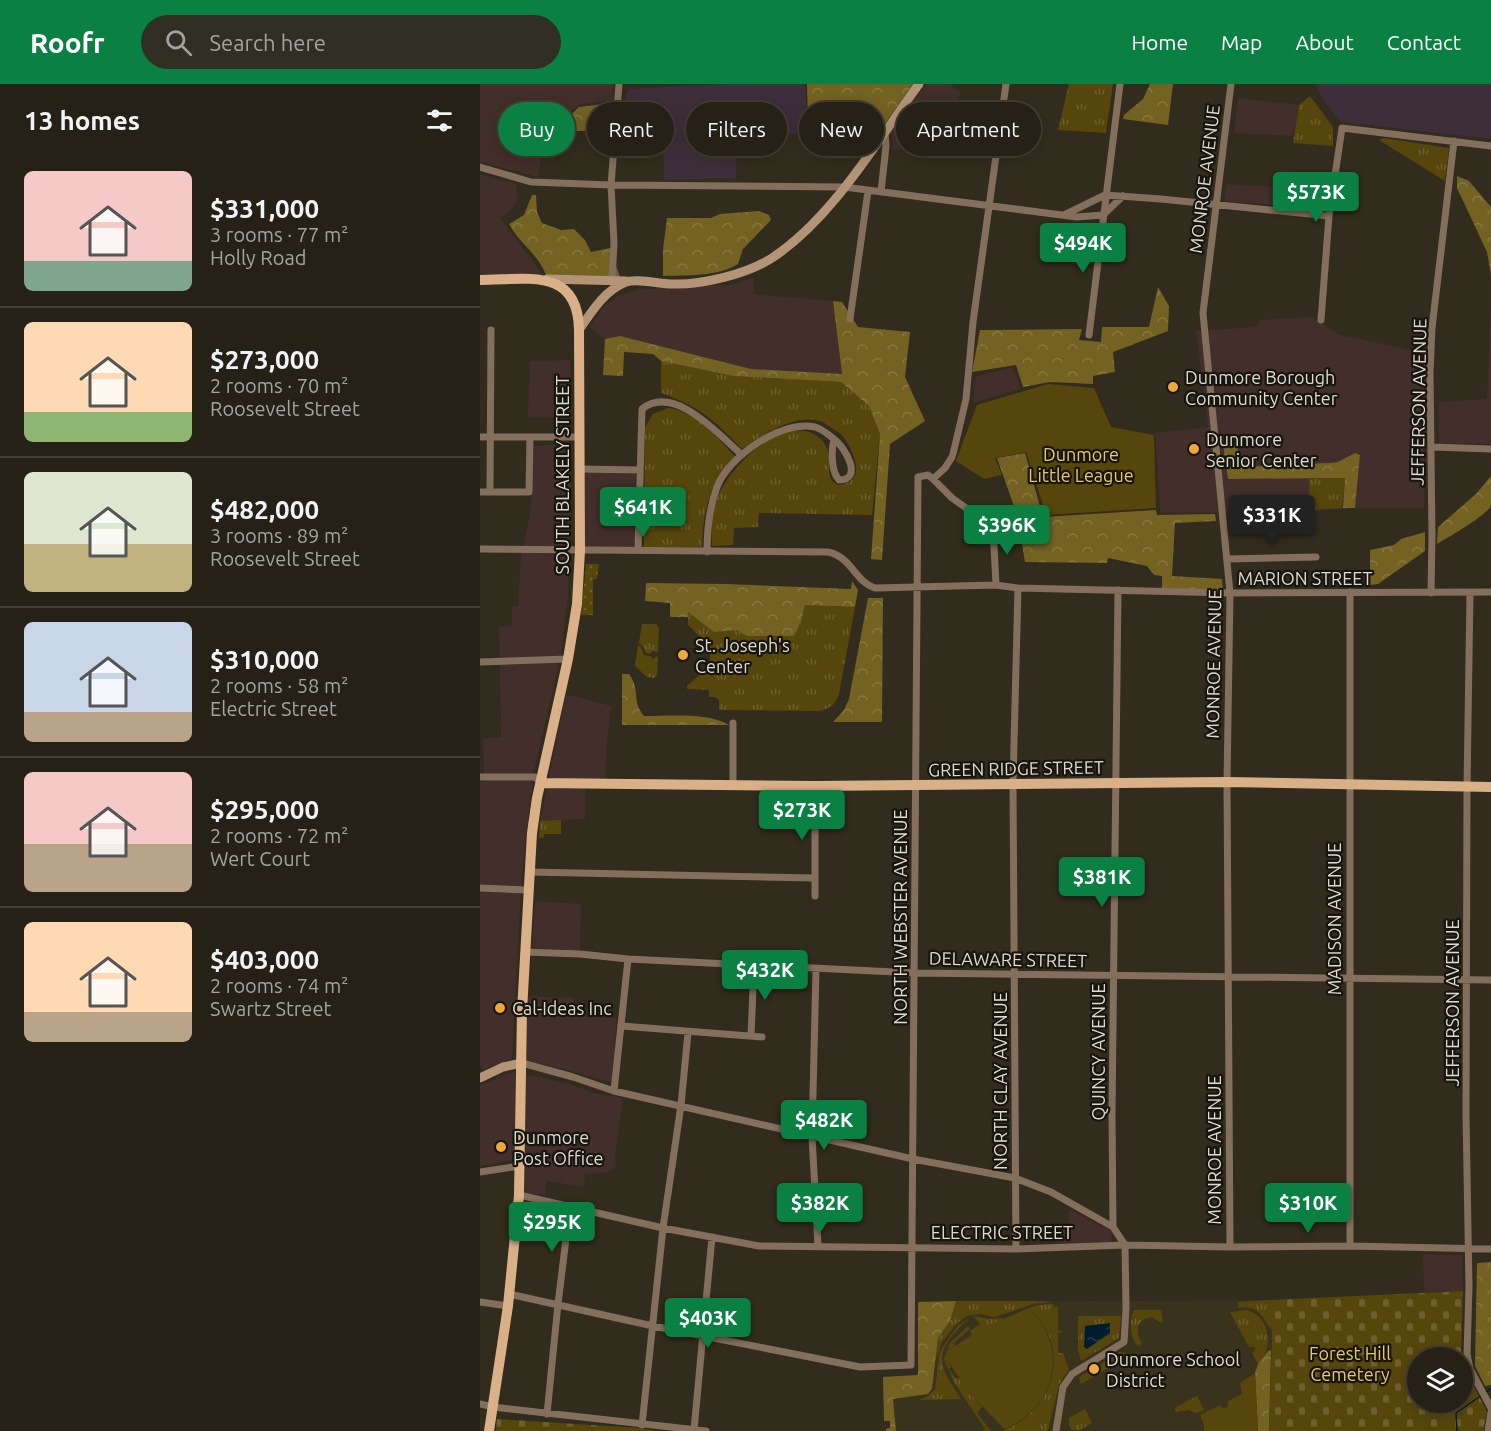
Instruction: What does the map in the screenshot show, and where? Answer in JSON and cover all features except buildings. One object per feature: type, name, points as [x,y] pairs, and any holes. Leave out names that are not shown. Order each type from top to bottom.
[{"type":"main road","points":[[480,280],[628,280],[674,284],[723,279],[770,259],[807,229],[844,188],[919,84]]},
{"type":"main road","name":"SOUTH BLAKELY STREET","points":[[489,1431],[508,1306],[519,1195],[525,952],[532,833],[549,739],[568,659],[577,604],[580,550],[579,315],[573,297],[559,285],[540,279]]},
{"type":"main road","points":[[579,330],[602,298],[628,280]]},
{"type":"main road","name":"GREEN RIDGE STREET","points":[[541,783],[815,786],[1227,782],[1491,787]]},
{"type":"main road","points":[[481,1075],[522,1063]]},
{"type":"street","points":[[612,280],[614,243],[611,185],[619,84]]},
{"type":"street","points":[[996,585],[993,527],[952,498],[933,479],[945,468],[953,456],[966,399],[973,322],[1006,84]]},
{"type":"street","points":[[1089,335],[1120,84]]},
{"type":"street","name":"MONROE AVENUE","points":[[1230,1247],[1227,782],[1230,593],[1203,313],[1231,84]]},
{"type":"street","points":[[1321,320],[1329,216],[1342,128],[1491,147]]},
{"type":"street","points":[[881,192],[886,146],[885,130]]},
{"type":"street","name":"JEFFERSON AVENUE","points":[[1431,593],[1432,447],[1429,375],[1432,328],[1454,141]]},
{"type":"street","points":[[480,167],[531,182],[844,188],[1077,217],[1103,215],[1123,196]]},
{"type":"street","points":[[850,319],[868,191]]},
{"type":"street","points":[[1063,215],[1105,195],[1329,216]]},
{"type":"street","points":[[490,492],[491,330]]},
{"type":"street","points":[[638,550],[642,410],[656,401],[675,403],[706,423],[742,455]]},
{"type":"street","points":[[480,549],[707,552],[707,532],[717,485],[742,455],[756,444],[792,426],[816,427],[834,439],[840,443],[852,470],[847,479],[839,480],[833,472],[834,439]]},
{"type":"street","points":[[480,437],[579,437]]},
{"type":"street","points":[[480,492],[529,492],[530,437]]},
{"type":"street","points":[[1432,447],[1491,448]]},
{"type":"street","points":[[579,470],[640,470]]},
{"type":"street","name":"NORTH WEBSTER AVENUE","points":[[703,1336],[860,1367],[911,1365],[917,479],[921,475],[928,475],[933,479]]},
{"type":"street","name":"MARION STREET","points":[[707,552],[835,553],[848,561],[868,586],[875,588],[996,585],[1018,588],[1230,593],[1491,592]]},
{"type":"street","points":[[1228,559],[1316,558]]},
{"type":"street","name":"NORTH CLAY AVENUE","points":[[1016,1249],[1013,783],[1018,588]]},
{"type":"street","name":"QUINCY AVENUE","points":[[1113,1227],[1113,975],[1118,590]]},
{"type":"street","name":"MADISON AVENUE","points":[[1350,592],[1348,784],[1350,1246]]},
{"type":"street","name":"JEFFERSON AVENUE","points":[[1470,592],[1467,788],[1469,1249],[1467,1354],[1470,1369],[1491,1407]]},
{"type":"street","points":[[480,662],[568,659]]},
{"type":"street","points":[[733,723],[733,784]]},
{"type":"street","points":[[480,777],[535,777],[541,783]]},
{"type":"street","points":[[815,786],[815,896]]},
{"type":"street","points":[[530,872],[814,878]]},
{"type":"street","points":[[480,888],[528,890]]},
{"type":"street","name":"DELAWARE STREET","points":[[525,952],[915,973],[1491,980]]},
{"type":"street","points":[[615,1091],[628,959]]},
{"type":"street","points":[[751,1036],[754,966]]},
{"type":"street","points":[[816,969],[812,1136],[818,1246]]},
{"type":"street","points":[[622,1026],[688,1033],[762,1037]]},
{"type":"street","points":[[642,1425],[663,1228],[681,1105],[688,1033]]},
{"type":"street","points":[[522,1063],[615,1091],[914,1159],[1015,1178],[1051,1192],[1113,1227],[1125,1245],[1124,1342],[1072,1374],[1063,1388],[1056,1431]]},
{"type":"street","points":[[480,1172],[520,1166]]},
{"type":"street","name":"ELECTRIC STREET","points":[[519,1195],[663,1228],[759,1246],[1016,1249],[1125,1245],[1490,1248]]},
{"type":"street","points":[[547,1414],[570,1206]]},
{"type":"street","points":[[694,1430],[712,1237]]},
{"type":"street","points":[[509,1294],[703,1336]]},
{"type":"street","points":[[480,1302],[508,1306]]},
{"type":"street","points":[[480,1404],[547,1414],[706,1431]]},
{"type":"street","points":[[1488,1431],[1491,1412]]},
{"type":"shaded area","points":[[480,84],[613,84],[613,100],[587,102],[575,108],[575,102],[498,102],[498,156],[542,156],[538,177],[480,162]]},
{"type":"shaded area","points":[[722,84],[805,84],[806,102],[799,102],[799,133],[787,134],[787,102],[686,102],[686,156],[737,156],[736,178],[664,180],[663,156],[674,156],[674,102],[625,102],[628,89]]},
{"type":"shaded area","points":[[926,84],[950,84],[961,93],[957,102],[913,102]]},
{"type":"shaded area","points":[[1315,84],[1491,84],[1491,139],[1341,122],[1323,100]]},
{"type":"shaded area","points":[[1238,98],[1299,105],[1293,136],[1234,133]]},
{"type":"shaded area","points":[[896,125],[896,149],[893,149],[890,133]]},
{"type":"shaded area","points":[[1280,170],[1306,173],[1300,207],[1224,201],[1227,184],[1276,187]]},
{"type":"shaded area","points":[[480,174],[516,184],[518,199],[510,212],[500,218],[543,275],[480,277]]},
{"type":"shaded area","points":[[753,278],[755,294],[833,301],[842,374],[751,369],[620,336],[605,339],[589,327],[604,306],[618,296],[639,289],[732,285]]},
{"type":"shaded area","points":[[1491,299],[1491,444],[1439,443],[1439,402],[1487,399]]},
{"type":"shaded area","points":[[1311,317],[1340,335],[1425,353],[1424,508],[1160,513],[1155,433],[1208,427],[1196,331],[1256,327],[1259,320]],"holes":[[[1236,436],[1239,468],[1338,462],[1355,453],[1360,455],[1355,507],[1343,508],[1346,478],[1228,479]]]},
{"type":"shaded area","points":[[570,360],[572,418],[528,417],[530,361]]},
{"type":"shaded area","points":[[1013,367],[1021,389],[973,403],[975,377]]},
{"type":"shaded area","points":[[572,443],[568,597],[561,655],[534,771],[526,836],[521,886],[512,1058],[483,1070],[480,1065],[480,782],[484,782],[483,739],[501,737],[499,627],[512,626],[512,606],[518,606],[521,557],[530,515],[534,446]]},
{"type":"shaded area","points":[[583,472],[635,474],[636,550],[585,546]]},
{"type":"shaded area","points":[[566,694],[611,706],[605,788],[585,788],[585,819],[540,821]]},
{"type":"shaded area","points":[[535,901],[581,904],[580,951],[532,948]]},
{"type":"shaded area","points":[[528,996],[574,998],[573,1016],[617,1018],[612,1083],[526,1060]]},
{"type":"shaded area","points":[[515,1072],[516,1160],[480,1166],[480,1086],[500,1076]]},
{"type":"shaded area","points":[[526,1074],[573,1085],[594,1093],[623,1098],[615,1157],[616,1167],[606,1173],[585,1174],[584,1187],[547,1181],[545,1195],[525,1193]]},
{"type":"shaded area","points":[[1069,1209],[1111,1231],[1111,1242],[1055,1243],[1056,1230],[1069,1229]]},
{"type":"shaded area","points":[[1423,1254],[1462,1255],[1463,1291],[1424,1292]]},
{"type":"shaded area","name":"Dunmore School District","points":[[1269,1300],[1272,1335],[1269,1431],[886,1431],[890,1428],[890,1421],[884,1421],[883,1377],[918,1375],[918,1302]]},
{"type":"green space","points":[[807,84],[913,84],[900,102],[896,102],[896,108],[884,125],[884,102],[807,102]]},
{"type":"green space","points":[[1069,84],[1113,84],[1106,133],[1058,130]]},
{"type":"green space","points":[[1150,84],[1173,84],[1168,125],[1123,119],[1124,115],[1143,99]]},
{"type":"green space","points":[[1310,96],[1333,127],[1333,146],[1293,143],[1299,105]]},
{"type":"green space","points":[[587,106],[587,131],[575,131],[575,111],[579,107]]},
{"type":"green space","points":[[1384,138],[1449,148],[1445,181],[1379,140]]},
{"type":"green space","points":[[1457,176],[1469,181],[1491,207],[1491,275],[1487,252],[1457,188]]},
{"type":"green space","points":[[532,195],[536,195],[537,212],[542,223],[561,230],[574,229],[585,240],[591,252],[610,248],[620,277],[546,275],[539,261],[509,224],[524,215]]},
{"type":"green space","points":[[759,211],[769,215],[771,220],[743,249],[738,264],[712,273],[663,276],[663,249],[667,218],[711,218],[720,214]]},
{"type":"green space","points":[[1158,287],[1169,306],[1168,331],[1113,352],[1115,372],[1093,376],[1093,384],[1050,382],[1023,387],[1016,365],[972,372],[980,330],[1082,329],[1079,340],[1101,342],[1102,327],[1149,327]]},
{"type":"green space","points":[[833,301],[842,302],[858,327],[910,332],[905,377],[925,421],[890,444],[882,560],[871,559],[880,434],[869,406],[841,382],[733,376],[661,361],[653,354],[624,352],[623,376],[603,375],[605,339],[620,336],[751,369],[842,374]]},
{"type":"green space","points":[[661,361],[733,376],[841,382],[869,406],[880,434],[872,515],[759,513],[758,527],[734,528],[733,545],[712,546],[713,512],[722,488],[743,460],[772,438],[788,432],[803,431],[817,436],[824,442],[827,449],[830,475],[838,485],[854,478],[856,465],[848,444],[841,434],[819,421],[808,419],[772,430],[742,449],[706,415],[661,393]]},
{"type":"green space","name":"Dunmore Little League","points":[[1048,384],[1094,388],[1111,427],[1154,435],[1156,508],[1046,515],[1026,452],[995,458],[1002,475],[984,479],[956,461],[977,405]]},
{"type":"green space","points":[[668,408],[678,410],[696,420],[735,456],[719,477],[709,498],[702,547],[644,547],[645,427],[653,414]]},
{"type":"green space","points":[[1237,435],[1239,468],[1330,463],[1338,462],[1355,453],[1360,455],[1355,508],[1343,508],[1345,478],[1228,479],[1222,437]]},
{"type":"green space","points":[[1025,453],[1043,517],[1156,510],[1157,515],[1215,514],[1216,521],[1175,523],[1172,576],[1222,579],[1223,591],[1162,588],[1162,576],[1154,575],[1147,566],[1108,558],[1107,563],[1025,562],[1017,515],[997,458]]},
{"type":"green space","points":[[1491,476],[1491,505],[1488,509],[1467,526],[1437,544],[1438,527],[1476,494]]},
{"type":"green space","points":[[1345,478],[1342,508],[1310,510],[1309,479]]},
{"type":"green space","points":[[1425,532],[1425,551],[1378,584],[1370,585],[1370,550],[1394,545],[1401,539]]},
{"type":"green space","points":[[586,564],[599,564],[597,579],[593,579],[593,615],[581,615]]},
{"type":"green space","points":[[852,581],[858,590],[855,607],[805,605],[801,622],[794,636],[747,636],[737,630],[714,632],[688,612],[688,617],[670,617],[670,603],[645,601],[646,583],[851,589]]},
{"type":"green space","points":[[868,598],[883,598],[882,722],[833,722],[844,710],[849,699]]},
{"type":"green space","points":[[805,605],[855,607],[839,694],[832,706],[818,711],[719,710],[719,700],[709,697],[709,690],[687,689],[687,686],[710,666],[710,647],[688,625],[688,611],[714,632],[737,630],[747,636],[794,636],[801,622]]},
{"type":"green space","points":[[642,624],[656,624],[659,628],[658,653],[653,651],[650,654],[646,653],[639,643]]},
{"type":"green space","points":[[638,645],[644,655],[653,659],[658,656],[657,675],[654,678],[647,677],[635,666]]},
{"type":"green space","points":[[622,674],[629,674],[633,680],[638,705],[644,716],[700,716],[729,725],[622,725]]},
{"type":"green space","points":[[561,820],[561,834],[544,834],[544,838],[539,838],[540,821]]},
{"type":"green space","points":[[1491,1262],[1491,1385],[1485,1386],[1475,1366],[1477,1263]]},
{"type":"green space","name":"Forest Hill Cemetery","points":[[1463,1291],[1461,1347],[1407,1347],[1407,1413],[1473,1413],[1473,1385],[1487,1412],[1483,1431],[1269,1431],[1272,1335],[1269,1300]]},
{"type":"green space","points":[[1269,1300],[1272,1330],[1256,1310],[1238,1308],[1238,1302]]},
{"type":"green space","points":[[956,1301],[1053,1302],[1033,1304],[995,1317],[980,1314],[967,1316],[956,1324],[942,1342],[936,1359],[938,1338],[950,1321]]},
{"type":"green space","points":[[956,1301],[950,1321],[938,1338],[932,1389],[928,1394],[893,1399],[896,1431],[886,1431],[890,1428],[890,1421],[884,1421],[883,1377],[918,1375],[918,1302]]},
{"type":"green space","points":[[1053,1304],[1054,1307],[1058,1307],[1058,1330],[1064,1332],[1058,1333],[1058,1353],[1063,1353],[1069,1369],[1059,1385],[1048,1429],[1047,1431],[1002,1431],[1035,1409],[1052,1377],[1054,1359],[1051,1341],[1043,1324],[1029,1308]]},
{"type":"green space","points":[[1029,1308],[1042,1324],[1050,1341],[1053,1358],[1052,1375],[1046,1392],[1036,1406],[1022,1419],[1005,1429],[969,1393],[947,1359],[948,1351],[982,1328]]},
{"type":"green space","points":[[1134,1310],[1161,1310],[1163,1324],[1152,1317],[1142,1320],[1138,1327],[1138,1335],[1142,1344],[1138,1346],[1133,1339],[1131,1328]]},
{"type":"green space","points":[[1247,1310],[1261,1319],[1268,1334],[1266,1350],[1258,1364],[1252,1353],[1255,1347],[1249,1347],[1230,1312]]},
{"type":"green space","points":[[973,1316],[990,1319],[1005,1318],[972,1335],[970,1331],[980,1324]]},
{"type":"green space","points":[[1078,1316],[1121,1316],[1119,1338],[1081,1361],[1078,1350]]},
{"type":"green space","points":[[969,1319],[946,1344],[942,1360],[943,1368],[961,1399],[919,1400],[928,1396],[935,1389],[940,1351],[958,1325]]},
{"type":"green space","points":[[968,1326],[970,1329],[954,1343],[955,1346],[948,1350],[947,1359],[951,1367],[949,1369],[955,1378],[960,1378],[982,1407],[977,1413],[991,1431],[981,1431],[985,1429],[954,1382],[944,1359],[950,1343]]},
{"type":"green space","points":[[1271,1350],[1269,1431],[1258,1431],[1255,1373],[1258,1364]]},
{"type":"green space","points":[[1120,1352],[1127,1353],[1128,1358],[1122,1364],[1120,1361],[1081,1384],[1079,1377]]},
{"type":"green space","points":[[1255,1373],[1258,1431],[1204,1431],[1200,1415],[1220,1405],[1223,1408],[1228,1407],[1228,1401],[1242,1394],[1240,1383]]},
{"type":"green space","points":[[1197,1396],[1204,1410],[1197,1413],[1188,1410],[1176,1412],[1175,1408]]},
{"type":"green space","points":[[1085,1409],[1092,1423],[1078,1431],[1072,1430],[1069,1426],[1069,1418]]},
{"type":"green space","points":[[497,1419],[639,1428],[656,1431],[496,1431]]},
{"type":"water","points":[[1110,1323],[1110,1333],[1087,1349],[1084,1347],[1085,1326]]},
{"type":"waterway","points":[[1486,1392],[1491,1389]]},
{"type":"waterway","points":[[1457,1431],[1456,1413],[1482,1395]]},
{"type":"place","name":"Dunmore Borough Community Center","points":[[1173,387]]},
{"type":"place","name":"Dunmore Senior Center","points":[[1194,449]]},
{"type":"place","name":"St. Joseph's Center","points":[[683,655]]},
{"type":"place","name":"Cal-Ideas Inc","points":[[500,1008]]},
{"type":"place","name":"Dunmore Post Office","points":[[501,1147]]},
{"type":"place","name":"Dunmore School District","points":[[1094,1369]]}]
